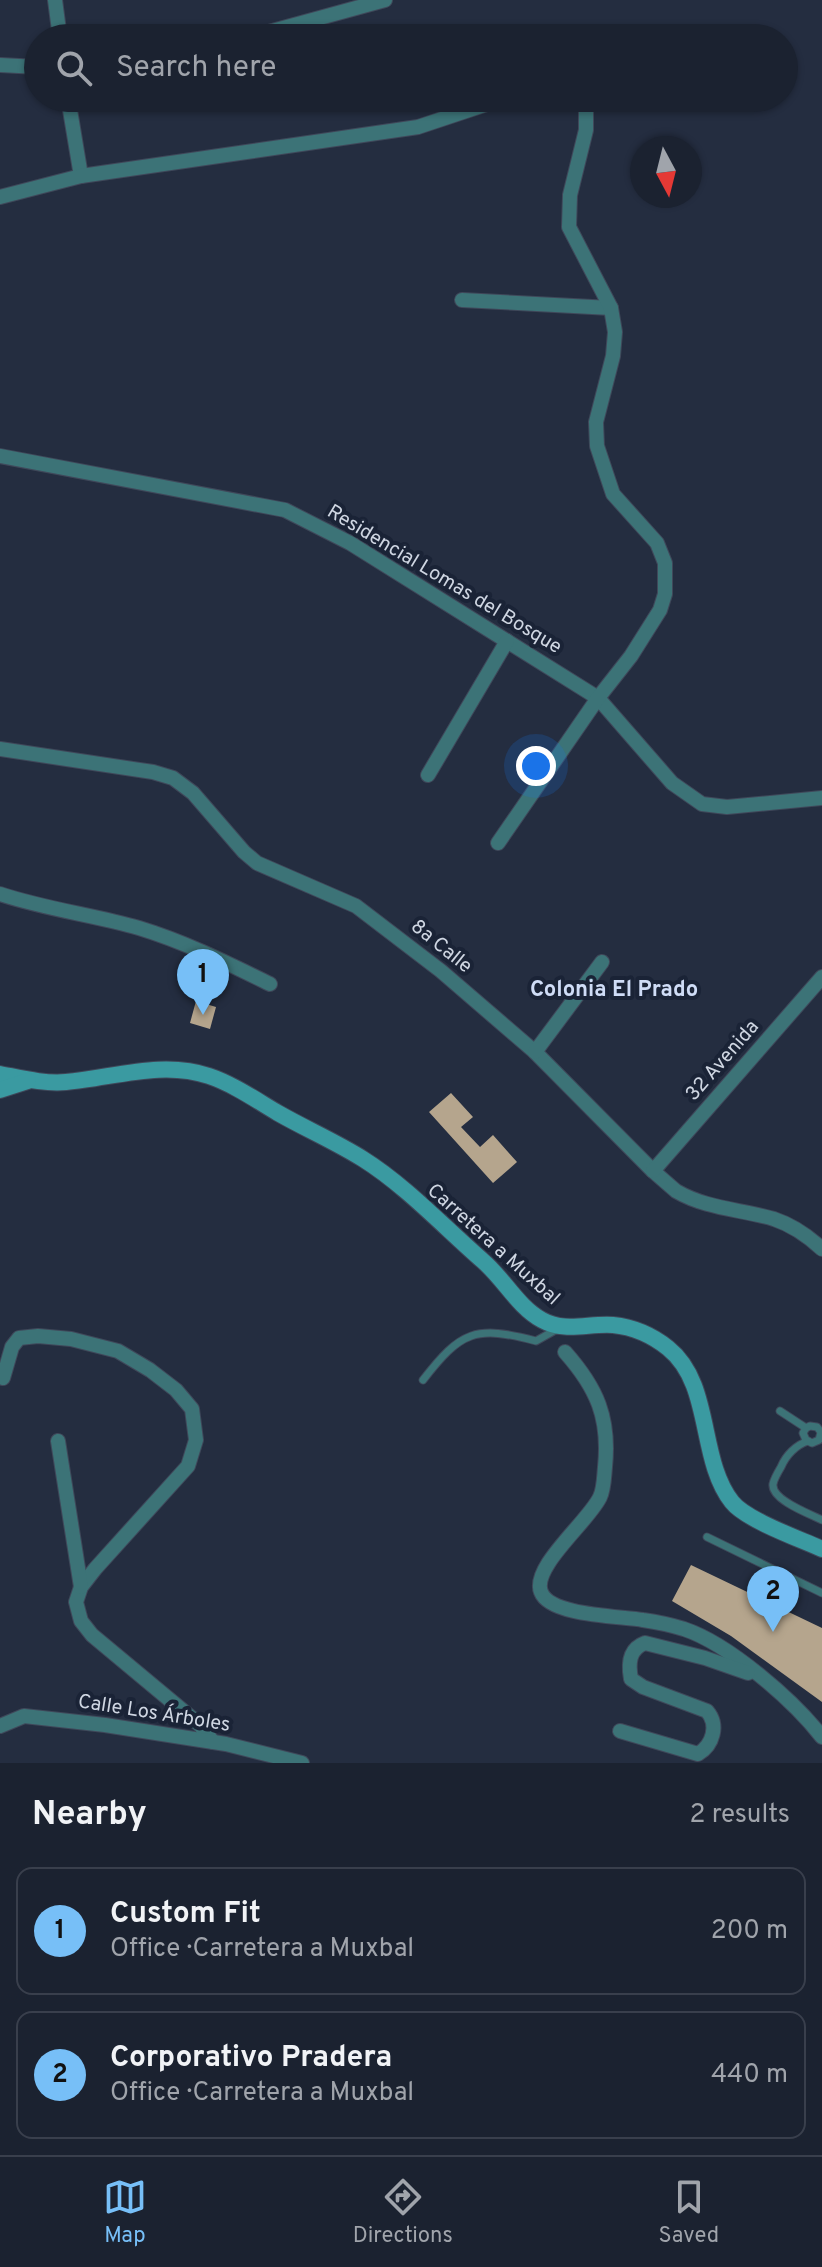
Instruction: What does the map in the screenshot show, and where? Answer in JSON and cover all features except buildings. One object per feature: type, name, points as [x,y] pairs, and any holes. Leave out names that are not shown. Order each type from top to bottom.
[{"type":"main road","name":"Carretera a Muxbal","points":[[0,1074],[62,1083],[168,1069],[210,1076],[364,1159],[497,1272],[527,1309],[540,1319],[561,1327],[612,1325],[632,1328],[670,1349],[687,1371],[695,1388],[717,1477],[731,1502],[743,1513],[822,1549]]},
{"type":"main road","points":[[0,1090],[29,1080]]},
{"type":"street","points":[[55,0],[58,24]]},
{"type":"street","points":[[298,24],[385,0]]},
{"type":"street","points":[[0,65],[24,66]]},
{"type":"street","points":[[70,112],[81,176]]},
{"type":"street","points":[[0,197],[81,176],[418,127],[463,112]]},
{"type":"street","points":[[498,843],[649,629],[665,594],[665,563],[657,543],[613,494],[597,446],[596,422],[614,344],[611,308],[569,227],[570,195],[586,130],[586,112]]},
{"type":"street","points":[[462,300],[611,308]]},
{"type":"street","name":"Residencial Lomas del Bosque","points":[[0,456],[285,510],[350,543],[598,698],[672,783],[702,804],[727,807],[822,798]]},
{"type":"street","points":[[428,775],[507,641]]},
{"type":"street","name":"8a Calle","points":[[0,749],[153,772],[173,778],[193,793],[257,863],[371,916],[500,1019],[676,1191],[698,1203],[774,1219],[820,1243]]},
{"type":"street","points":[[0,894],[137,928],[207,952],[270,984]]},
{"type":"street","points":[[535,1052],[602,962]]},
{"type":"street","name":"32 Avenida","points":[[653,1171],[822,977]]},
{"type":"street","points":[[3,1378],[12,1347],[19,1338],[71,1339],[118,1351],[139,1363],[176,1390],[192,1409],[196,1440],[188,1466],[95,1569],[81,1587],[76,1602],[81,1621],[92,1635],[177,1703],[213,1742]]},
{"type":"street","points":[[565,1352],[597,1397],[604,1421],[606,1452],[602,1495],[586,1520],[549,1561],[540,1579],[540,1591],[547,1600],[589,1614],[643,1620],[686,1630],[729,1653],[804,1714],[822,1737]]},
{"type":"street","points":[[58,1441],[81,1587]]},
{"type":"street","points":[[620,1731],[698,1754],[703,1752],[715,1730],[714,1719],[707,1711],[643,1687],[631,1679],[631,1655],[637,1646],[645,1643],[756,1675]]},
{"type":"street","name":"Calle Los Árboles","points":[[4,1720],[24,1716],[105,1725],[213,1742],[302,1763]]},
{"type":"lane","points":[[423,1380],[445,1352],[461,1338],[499,1333],[536,1341],[561,1327]]},
{"type":"lane","points":[[780,1411],[806,1428]]},
{"type":"lane","points":[[808,1441],[803,1435],[806,1428],[817,1427],[821,1432],[820,1440],[808,1441],[795,1448],[783,1461],[773,1489],[783,1501],[822,1520]]},
{"type":"lane","points":[[707,1537],[822,1593]]},
{"type":"place","name":"Custom Fit","points":[[203,1015]]},
{"type":"place","name":"Corporativo Pradera","points":[[773,1632]]},
{"type":"district","name":"Colonia El Prado","points":[[614,990]]}]
